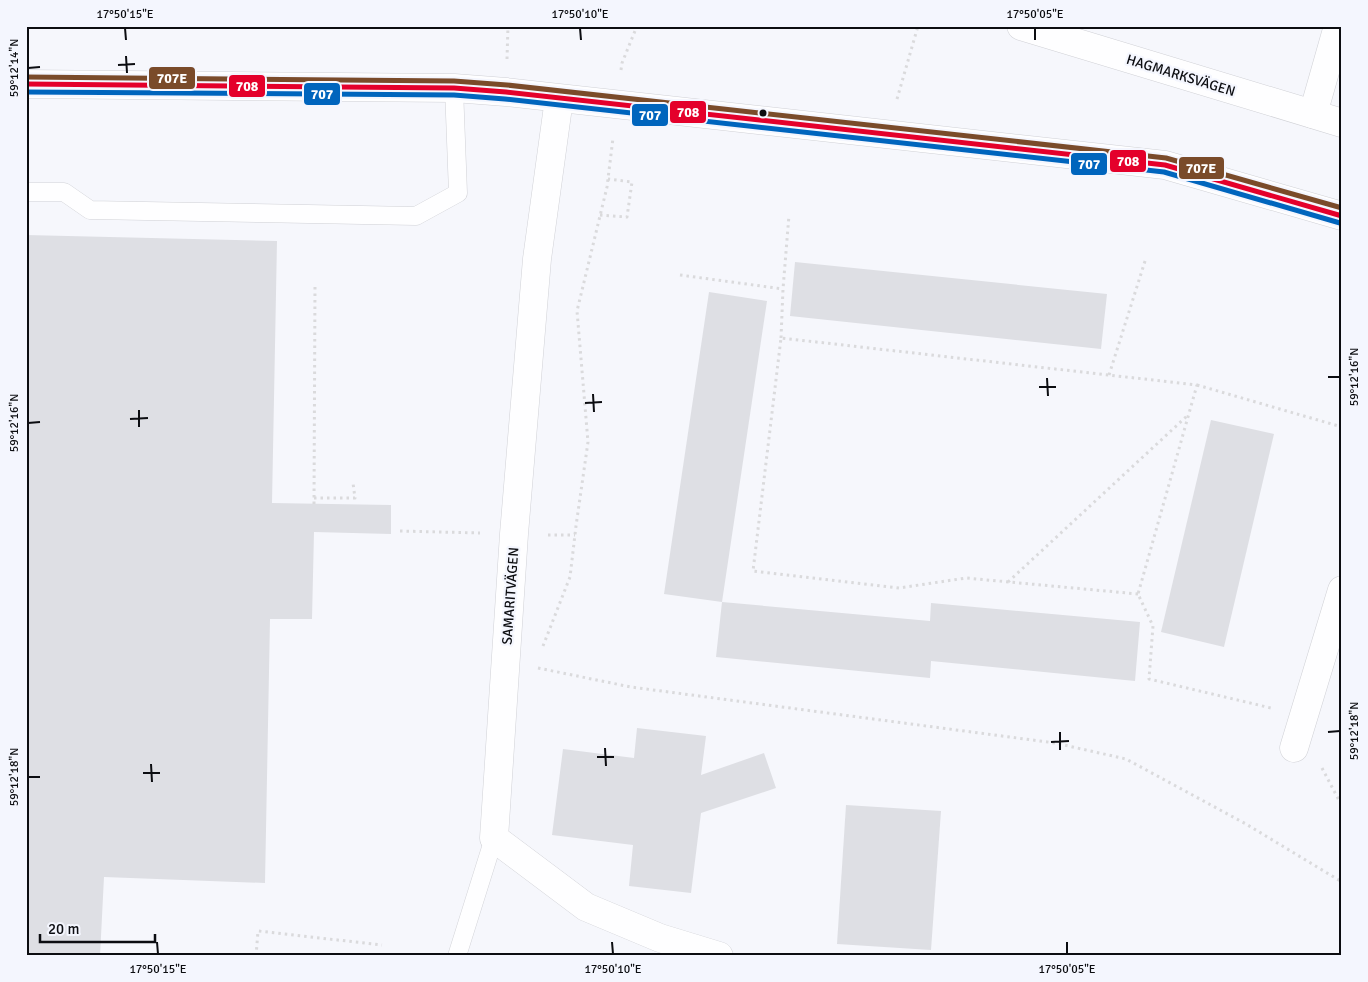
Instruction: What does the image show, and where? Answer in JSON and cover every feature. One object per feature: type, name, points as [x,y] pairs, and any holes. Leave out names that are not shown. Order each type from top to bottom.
[{"type":"street","name":"HAGMARKSVÄGEN","points":[[1021,26],[1342,123]]},
{"type":"street","points":[[1313,114],[1338,26]]},
{"type":"street","points":[[26,84],[454,88],[506,92],[1165,166],[1342,216]]},
{"type":"street","name":"SAMARITVÄGEN","points":[[494,838],[514,534],[537,259],[560,99]]},
{"type":"street","points":[[1294,748],[1342,590]]},
{"type":"street","points":[[494,838],[586,906],[660,938],[719,956]]},
{"type":"lane","points":[[26,192],[64,192],[90,210],[416,216],[458,193],[454,88]]},
{"type":"lane","points":[[457,956],[494,838]]},
{"type":"path","points":[[534,667],[570,577],[588,442],[577,311],[608,178],[622,63],[637,26]]},
{"type":"path","points":[[897,100],[918,26]]},
{"type":"path","points":[[600,215],[627,218],[632,182],[608,178]]},
{"type":"path","points":[[789,215],[781,338],[753,571],[899,588],[966,578],[1138,594]]},
{"type":"path","points":[[1109,375],[1146,258]]},
{"type":"path","points":[[680,275],[783,289]]},
{"type":"path","points":[[314,504],[315,284]]},
{"type":"path","points":[[781,338],[1197,385],[1342,427]]},
{"type":"path","points":[[1197,385],[1138,594],[1153,626],[1149,679],[1304,716]]},
{"type":"path","points":[[1007,582],[1188,415]]},
{"type":"path","points":[[314,498],[355,498],[353,483]]},
{"type":"path","points":[[505,662],[631,687],[1055,743],[1126,759],[1246,824],[1342,882]]},
{"type":"path","points":[[256,956],[258,931],[382,945]]},
{"type":"building","points":[[26,235],[277,241],[272,503],[391,505],[391,534],[314,532],[312,619],[270,619],[265,883],[104,877],[100,956],[26,956]]},
{"type":"building","points":[[795,262],[1107,294],[1101,349],[790,316]]},
{"type":"building","points":[[709,292],[767,301],[722,602],[664,594]]},
{"type":"building","points":[[1211,420],[1274,434],[1224,647],[1161,632]]},
{"type":"building","points":[[722,602],[930,621],[931,603],[1140,622],[1135,681],[931,661],[930,678],[716,657]]},
{"type":"building","points":[[637,728],[706,736],[701,775],[764,753],[776,788],[701,813],[691,893],[629,886],[633,845],[552,835],[563,749],[634,758]]},
{"type":"building","points":[[846,805],[941,811],[931,950],[837,944]]},
{"type":"transit line","name":"707E","points":[[26,77],[454,81],[507,85],[1166,158],[1342,208]]},
{"type":"transit line","name":"708","points":[[26,84],[454,88],[506,92],[1165,165],[1342,216]]},
{"type":"transit line","name":"707","points":[[26,92],[454,95],[505,99],[1164,172],[1340,223]]}]
